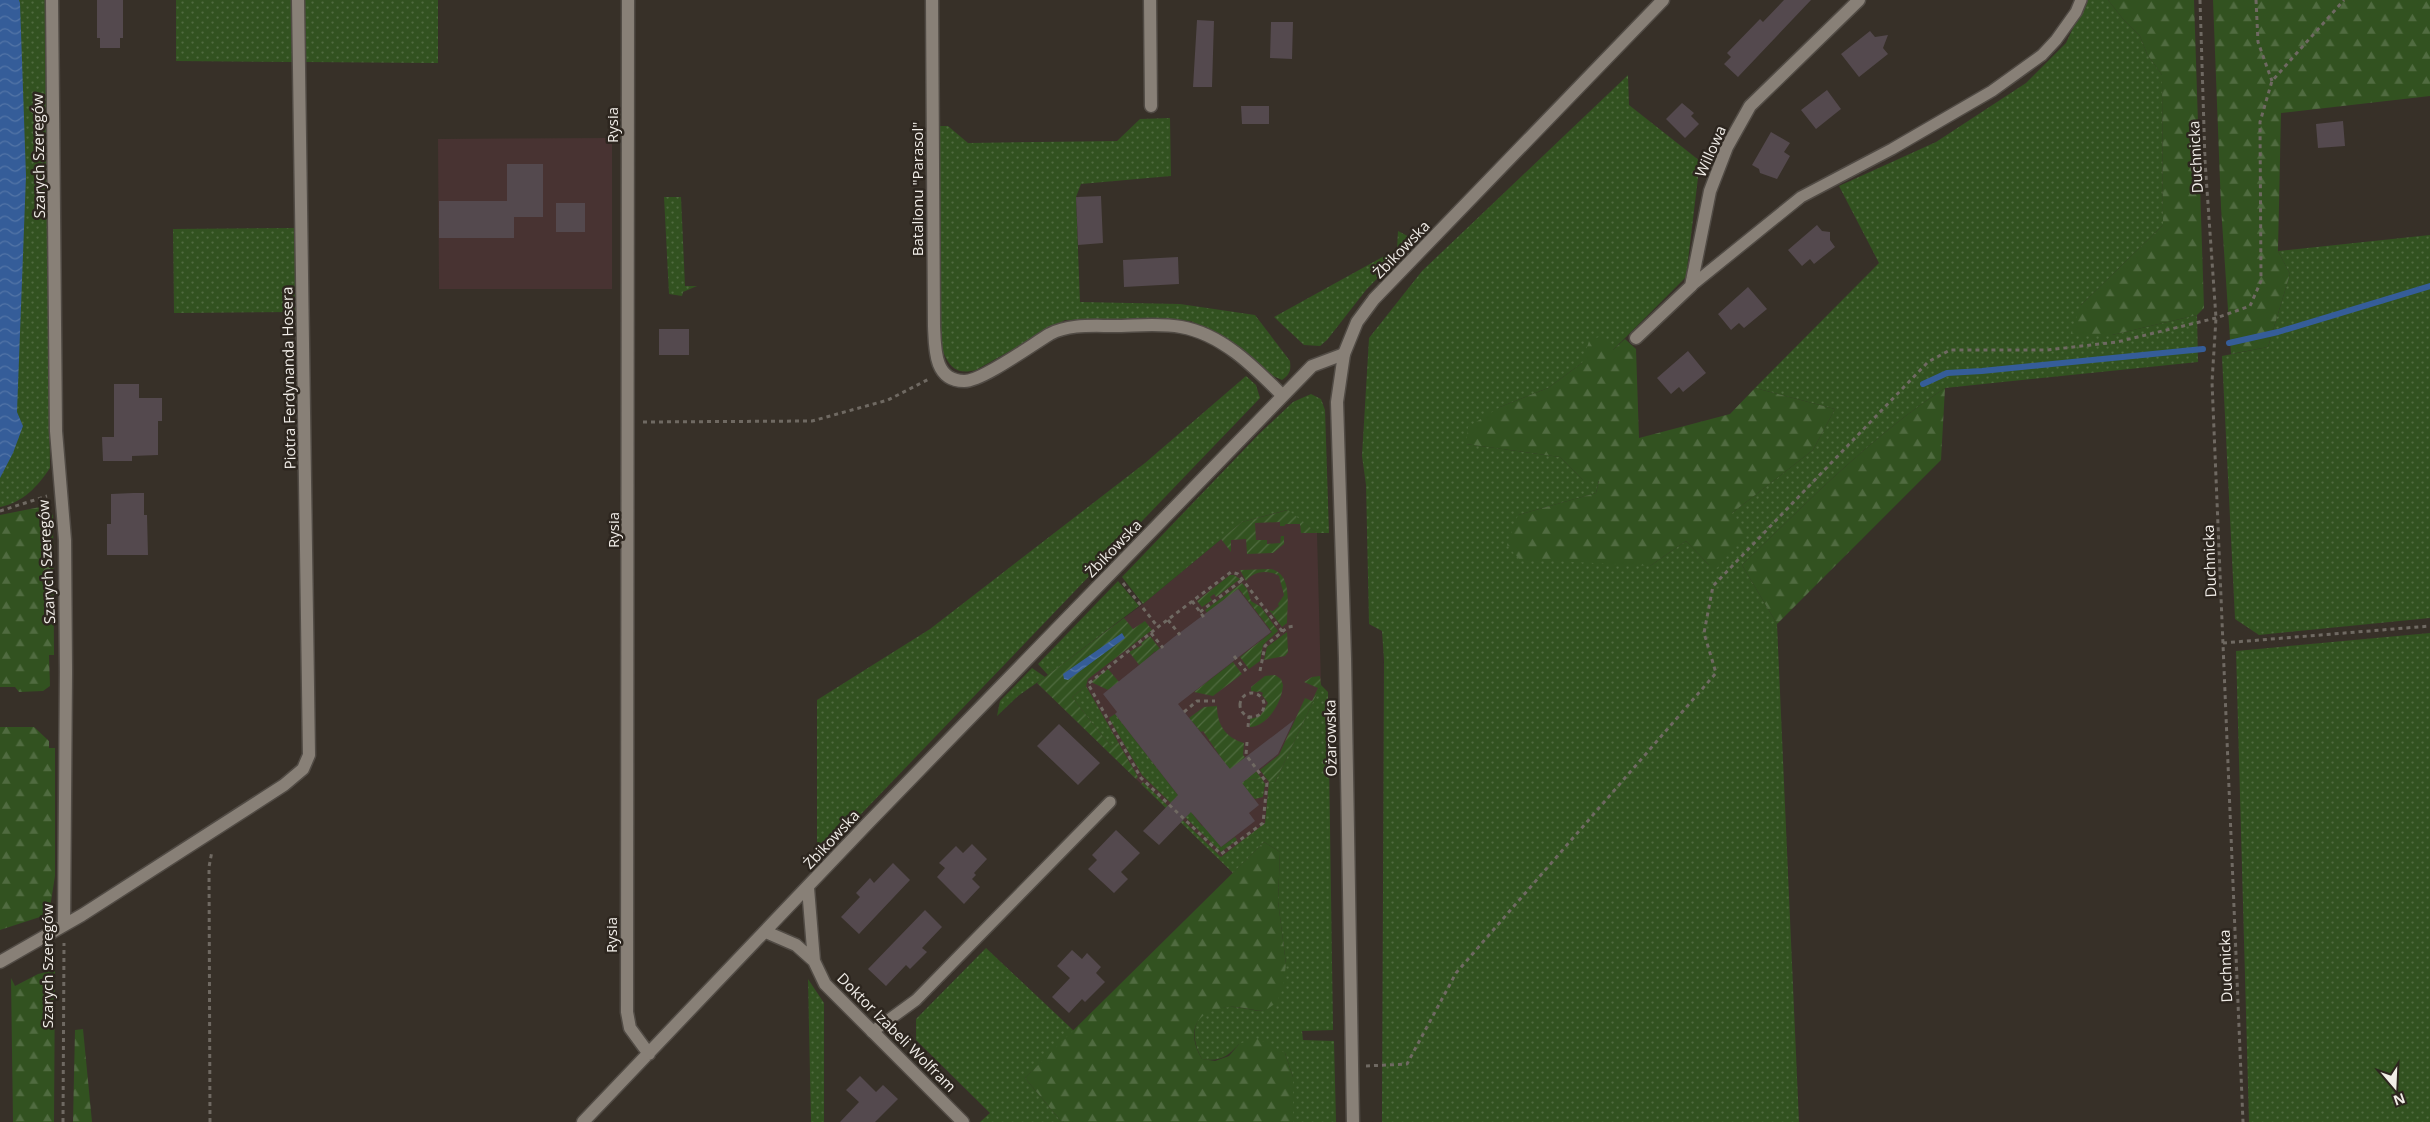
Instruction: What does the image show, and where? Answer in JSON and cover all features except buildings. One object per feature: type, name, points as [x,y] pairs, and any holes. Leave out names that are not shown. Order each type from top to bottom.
[{"type":"street","name":"Szarych Szeregów","points":[[52,0],[56,431],[65,540],[67,690],[64,925]]},
{"type":"street","name":"Piotra Ferdynanda Hosera","points":[[220,824],[297,776],[304,769],[309,755],[311,733],[298,0]]},
{"type":"street","name":"Rysia","points":[[628,0],[628,1020],[630,1028],[649,1054]]},
{"type":"street","name":"Batalionu \"Parasol\"","points":[[932,0],[934,326],[937,359],[944,375]]},
{"type":"street","points":[[1150,0],[1151,106]]},
{"type":"street","name":"Żbikowska","points":[[583,1122],[869,822],[1312,366],[1344,354],[1357,322],[1374,299],[1664,0]]},
{"type":"street","name":"Willowa","points":[[1691,286],[1710,191],[1727,147],[1750,106],[1859,0]]},
{"type":"street","points":[[1636,338],[1691,286]]},
{"type":"street","points":[[944,375],[966,382],[980,376],[1052,333],[1070,327],[1179,326],[1206,335],[1224,345],[1243,359],[1283,396]]},
{"type":"street","name":"Ożarowska","points":[[1344,354],[1337,402],[1353,1122]]},
{"type":"street","points":[[0,962],[64,925],[220,824]]},
{"type":"street","name":"Doktor Izabeli Wolfram","points":[[808,888],[814,961]]},
{"type":"street","name":"Doktor Izabeli Wolfram","points":[[766,932],[796,945],[814,961],[826,984],[963,1122]]},
{"type":"lane","points":[[1691,286],[1800,197],[1892,149],[1992,91],[2042,55],[2056,40],[2076,12],[2081,0]]},
{"type":"lane","points":[[872,1032],[916,1000],[1110,802]]},
{"type":"path","name":"Duchnicka","points":[[2200,0],[2205,161],[2216,318],[2212,382],[2243,1122]]},
{"type":"path","points":[[2256,0],[2258,42],[2272,81]]},
{"type":"path","points":[[1352,1066],[1407,1064],[1456,973],[1716,673],[1704,632],[1713,586],[1928,362],[1950,350],[2047,350],[2117,342],[2216,318],[2250,306],[2261,281],[2260,122],[2272,81],[2344,0]]},
{"type":"path","points":[[629,422],[812,421],[888,400],[922,382],[944,375]]},
{"type":"path","points":[[0,511],[46,496],[60,494]]},
{"type":"path","points":[[1113,571],[1158,627]]},
{"type":"path","points":[[1247,742],[1246,754],[1267,783],[1263,823],[1220,854],[1141,778],[1089,687],[1090,680],[1227,574],[1237,573],[1282,631]]},
{"type":"path","points":[[1200,612],[1242,580]]},
{"type":"path","points":[[1192,601],[1205,619]]},
{"type":"path","points":[[1168,620],[1180,635]]},
{"type":"path","points":[[1260,671],[1265,646],[1288,627],[1295,626]]},
{"type":"path","points":[[2223,643],[2430,626]]},
{"type":"path","points":[[1151,633],[1163,648]]},
{"type":"path","points":[[1234,656],[1246,671]]},
{"type":"path","points":[[1250,693],[1259,696],[1264,704],[1261,713],[1249,716],[1242,712],[1239,704],[1244,696],[1250,693]]},
{"type":"path","points":[[1184,712],[1198,701],[1215,701]]},
{"type":"path","points":[[1248,727],[1249,716]]},
{"type":"path","points":[[210,1122],[209,867],[220,824]]},
{"type":"path","name":"Szarych Szeregów","points":[[63,1122],[64,925]]},
{"type":"shaded area","points":[[612,138],[612,289],[439,289],[438,139]]},
{"type":"shaded area","points":[[1288,510],[1317,533],[1321,685],[1268,797],[1264,842],[1233,873],[1037,683],[1143,604],[1242,522]]},
{"type":"green space","points":[[0,0],[45,0],[50,468],[29,493],[9,505],[0,507]]},
{"type":"green space","points":[[176,0],[293,0],[294,62],[176,61]]},
{"type":"green space","points":[[304,0],[438,0],[438,63],[306,62]]},
{"type":"green space","points":[[2086,0],[2108,0],[2140,36],[2147,54],[2162,75],[2163,225],[2081,305],[2112,335],[2197,315],[2198,362],[1945,388],[1890,428],[1839,472],[1742,565],[1777,624],[1799,1122],[1382,1122],[1384,660],[1382,631],[1369,624],[1366,485],[1362,456],[1369,338],[1422,271],[1628,75],[1629,105],[1700,161],[1686,277],[1613,350],[1582,363],[1548,388],[1500,407],[1466,444],[1560,457],[1583,480],[1599,480],[1596,493],[1518,515],[1650,566],[1686,541],[1709,565],[1732,513],[1813,450],[1835,409],[1755,388],[1879,263],[1839,186],[1936,142],[2026,83],[2066,43]]},
{"type":"green space","points":[[2108,0],[2194,0],[2204,308],[2197,315],[2112,335],[2070,336],[2081,305],[2163,225],[2162,75],[2147,54],[2140,36]]},
{"type":"green space","points":[[2213,0],[2430,0],[2430,96],[2281,113],[2278,251],[2290,274],[2268,347],[2231,354],[2221,207]]},
{"type":"green space","points":[[1170,118],[1171,176],[1081,184],[1076,197],[1080,302],[1180,304],[1255,315],[1290,361],[1290,370],[1287,376],[1282,380],[1273,376],[1221,336],[1191,321],[1159,319],[1065,320],[976,370],[961,371],[952,366],[948,362],[939,343],[938,126],[948,126],[968,143],[1117,141],[1140,119]]},
{"type":"green space","points":[[664,197],[681,197],[685,286],[697,286],[683,292],[682,296],[669,294]]},
{"type":"green space","points":[[297,228],[299,312],[174,313],[173,229]]},
{"type":"green space","points":[[1398,231],[1415,240],[1366,290],[1327,340],[1320,346],[1304,345],[1274,317],[1397,249]]},
{"type":"green space","points":[[2430,235],[2430,618],[2259,635],[2235,619],[2222,356],[2268,347],[2290,274],[2278,251]]},
{"type":"green space","points":[[1601,336],[1613,350],[1625,339],[1636,349],[1639,438],[1730,414],[1755,388],[1835,409],[1813,450],[1732,513],[1745,533],[1717,568],[1709,565],[1686,541],[1650,566],[1519,559],[1507,545],[1518,515],[1596,493],[1599,481],[1583,480],[1560,457],[1466,444],[1468,427],[1500,407],[1548,388],[1582,363],[1589,341]]},
{"type":"green space","points":[[1246,376],[1256,385],[1260,398],[817,860],[817,700],[930,629],[1145,463]]},
{"type":"green space","points":[[1945,388],[1941,460],[1777,624],[1742,565],[1839,472],[1890,428]]},
{"type":"green space","points":[[1311,394],[1321,399],[1325,410],[1329,533],[1317,533],[1287,510],[1242,522],[1143,604],[1122,577],[1259,434],[1293,402]]},
{"type":"green space","points":[[40,507],[53,515],[54,655],[49,655],[50,686],[43,691],[19,692],[15,687],[0,687],[0,515]]},
{"type":"green space","points":[[1288,510],[1317,533],[1301,533],[1300,524],[1280,526],[1280,522],[1255,523],[1256,540],[1267,540],[1267,544],[1280,543],[1281,536],[1284,536],[1284,544],[1273,553],[1247,554],[1246,539],[1231,540],[1231,552],[1221,539],[1242,522]]},
{"type":"green space","points":[[1271,569],[1283,577],[1286,584],[1288,599],[1287,623],[1282,627],[1269,610],[1273,611],[1279,606],[1278,604],[1284,595],[1279,576],[1262,572],[1249,577],[1246,581],[1240,570]]},
{"type":"green space","points":[[1230,575],[1240,579],[1216,597],[1214,594],[1210,597],[1212,600],[1202,607],[1197,601]]},
{"type":"green space","points":[[1118,581],[1139,606],[1048,675],[1038,664]]},
{"type":"green space","points":[[1242,583],[1247,589],[1251,601],[1261,607],[1278,631],[1263,645],[1260,661],[1249,669],[1240,657],[1272,632],[1239,589],[1207,613],[1205,610]]},
{"type":"green space","points":[[1124,618],[1133,629],[1145,621],[1152,630],[1088,679],[1086,686],[1072,697],[1111,747],[1118,742],[1138,777],[1136,779],[1037,683]]},
{"type":"green space","points":[[1287,632],[1288,652],[1285,656],[1264,660],[1267,647]]},
{"type":"green space","points":[[2430,633],[2430,1122],[2249,1122],[2236,651]]},
{"type":"green space","points":[[1150,636],[1160,649],[1156,653],[1155,651],[1140,666],[1129,652],[1142,645],[1141,643]]},
{"type":"green space","points":[[1233,662],[1242,674],[1213,696],[1194,692]]},
{"type":"green space","points":[[1032,668],[1045,677],[1018,696],[997,716],[1000,701]]},
{"type":"green space","points":[[1108,669],[1119,682],[1108,690],[1091,682]]},
{"type":"green space","points":[[1275,675],[1281,679],[1283,685],[1280,699],[1268,718],[1257,726],[1250,727],[1250,719],[1260,716],[1268,703],[1262,695],[1263,693],[1251,691],[1251,687],[1265,676]]},
{"type":"green space","points":[[1320,676],[1321,685],[1275,782],[1269,782],[1260,770],[1279,755],[1305,698],[1312,701],[1318,688],[1304,682],[1312,677]]},
{"type":"green space","points":[[1321,685],[1328,692],[1333,1030],[1302,1031],[1303,1040],[1334,1041],[1336,1122],[1293,1122],[1293,1077],[1285,1053],[1239,1044],[1223,1058],[1214,1060],[1202,1059],[1195,1038],[1198,1022],[1202,1015],[1210,1011],[1232,1007],[1264,1011],[1286,964],[1278,901],[1280,852],[1264,842],[1233,873],[1141,784],[1143,782],[1221,857],[1265,823],[1269,782],[1275,782]]},
{"type":"green space","points":[[1086,686],[1118,742],[1111,747],[1072,697]]},
{"type":"green space","points":[[1217,706],[1217,713],[1224,730],[1232,738],[1244,743],[1243,755],[1262,779],[1240,780],[1230,771],[1203,731],[1201,732],[1189,718],[1204,707]]},
{"type":"green space","points":[[1115,714],[1202,826],[1204,825],[1221,847],[1235,837],[1237,840],[1221,852],[1142,775],[1109,718]]},
{"type":"green space","points":[[0,727],[34,727],[49,741],[49,748],[55,748],[55,876],[49,914],[0,930]]},
{"type":"green space","points":[[1262,779],[1265,784],[1263,797],[1255,799],[1245,789],[1240,780]]},
{"type":"green space","points":[[1264,842],[1280,852],[1278,901],[1286,964],[1283,989],[1276,1003],[1264,1011],[1230,1007],[1209,1012],[1197,1023],[1194,1039],[1202,1059],[1215,1061],[1229,1056],[1239,1044],[1255,1038],[1285,1053],[1293,1077],[1293,1122],[1064,1122],[1060,1120],[1025,1078]]},
{"type":"green space","points":[[986,948],[1074,1031],[1025,1078],[1060,1120],[1064,1122],[980,1122],[990,1113],[916,1040],[916,1019]]},
{"type":"green space","points":[[55,970],[54,1122],[13,1122],[11,978],[15,986],[38,974]]},
{"type":"green space","points":[[808,979],[824,1003],[824,1122],[811,1122]]},
{"type":"green space","points":[[83,1029],[92,1122],[73,1122],[75,1030]]},
{"type":"water","points":[[0,0],[19,0],[20,3],[26,176],[17,412],[23,426],[13,453],[0,478]]},
{"type":"water","points":[[1122,633],[1125,638],[1068,680],[1064,679],[1063,674]]},
{"type":"waterway","points":[[2229,343],[2278,332],[2430,286]]},
{"type":"waterway","points":[[1923,384],[1947,373],[2203,349]]}]
